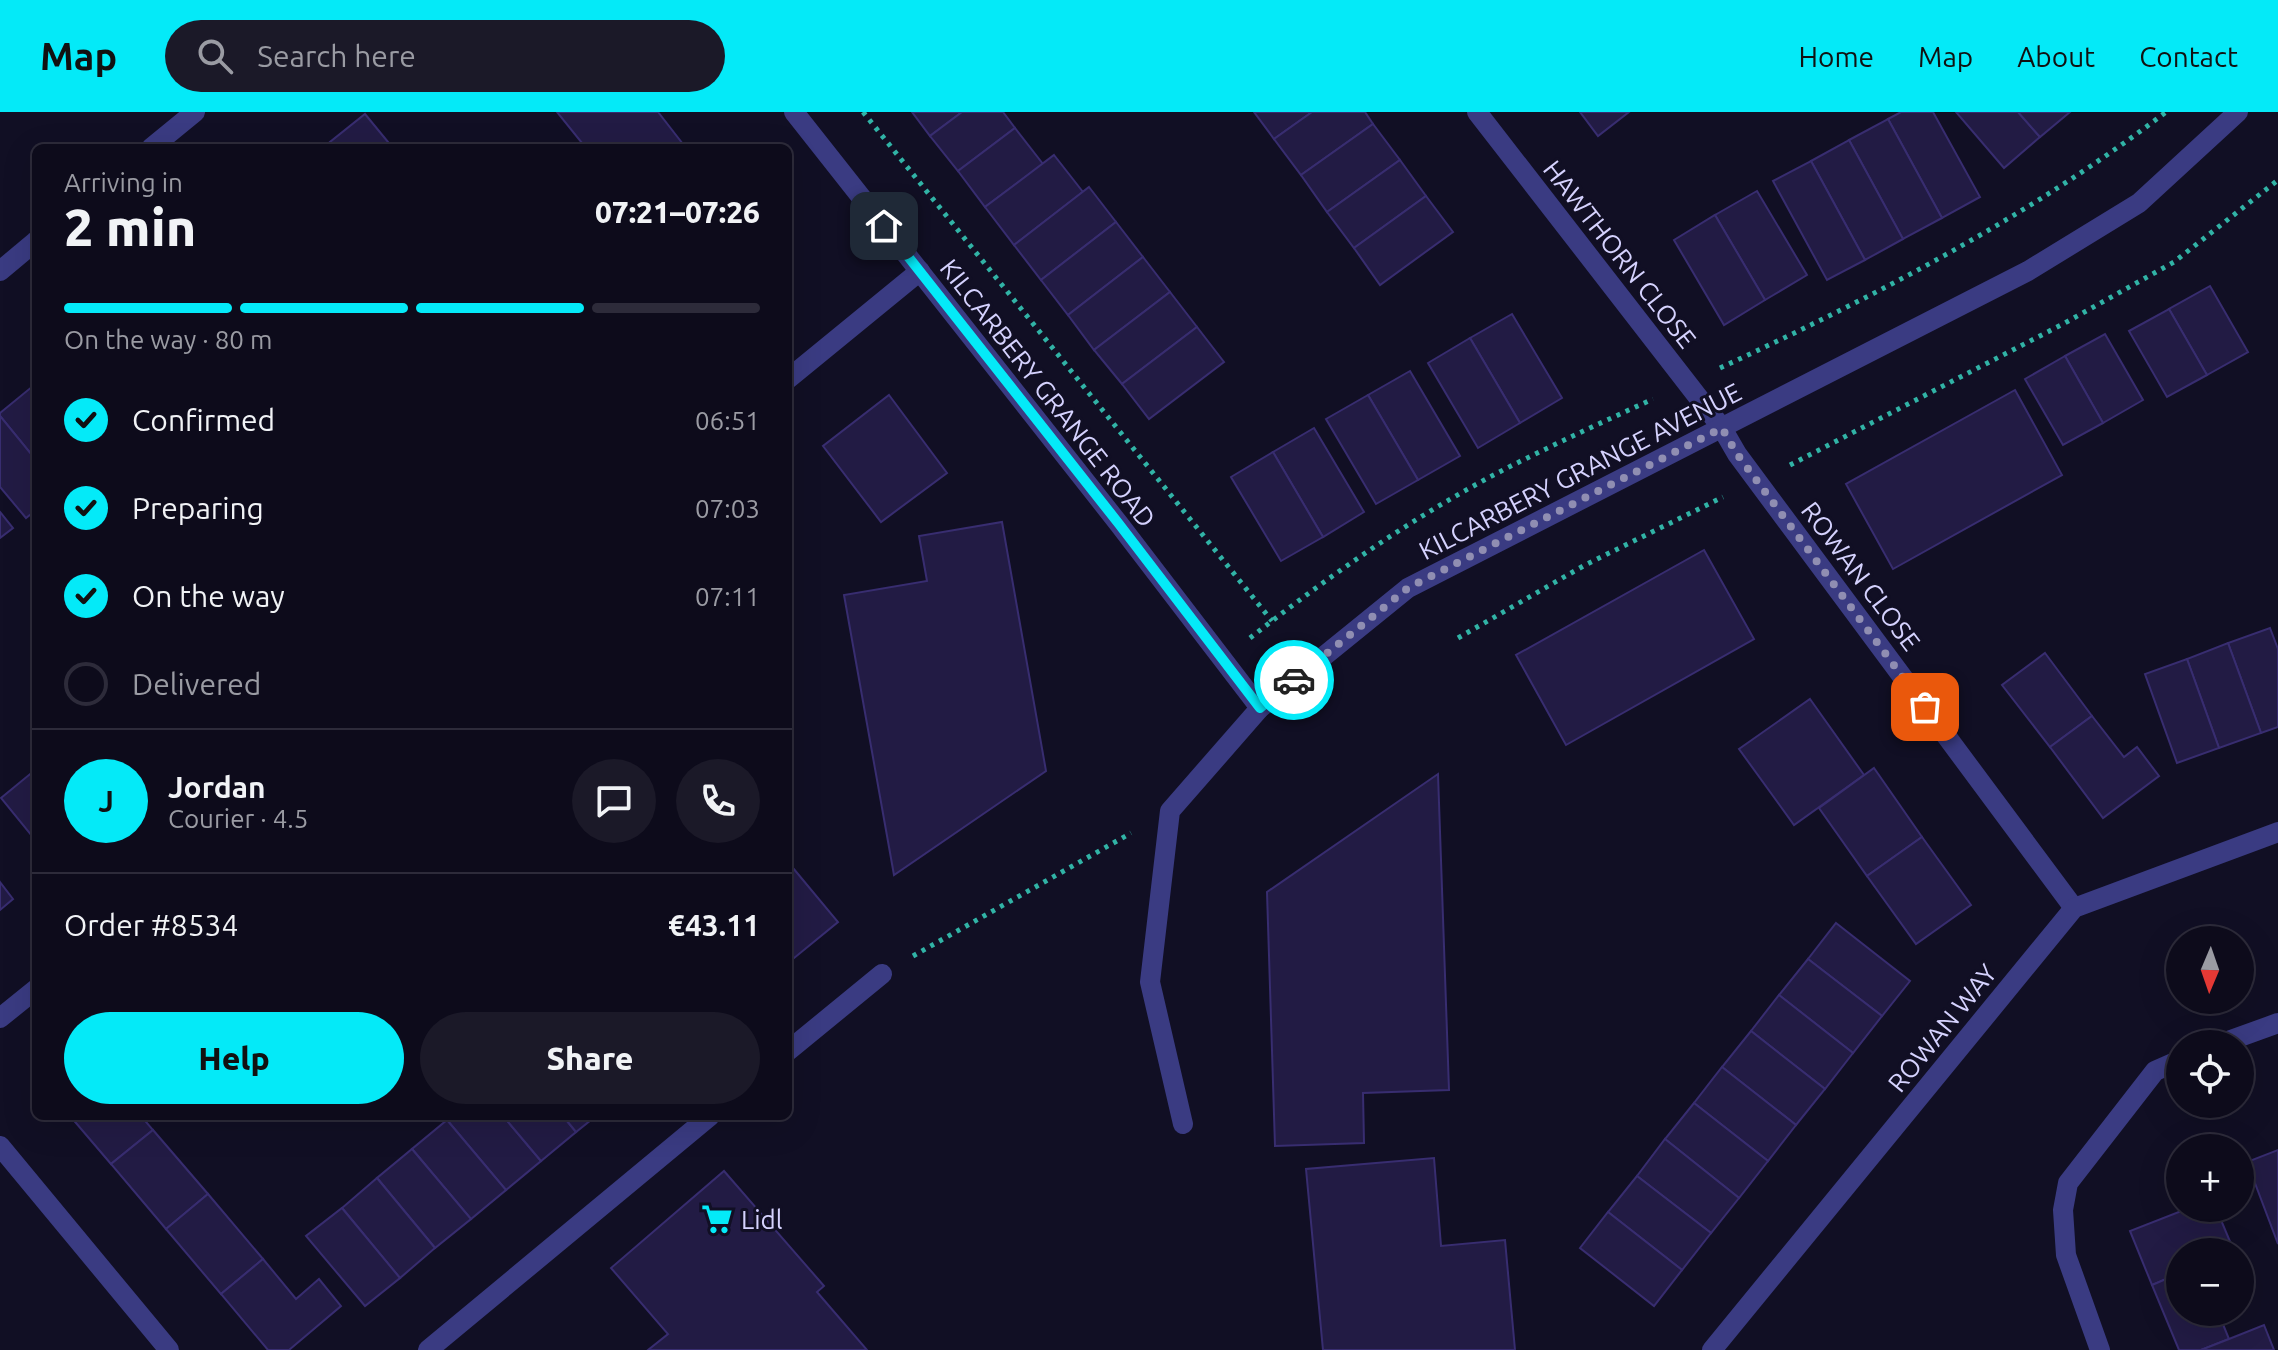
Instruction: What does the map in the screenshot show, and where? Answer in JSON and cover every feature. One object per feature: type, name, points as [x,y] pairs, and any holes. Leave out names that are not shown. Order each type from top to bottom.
[{"type":"street","points":[[156,144],[195,112]]},
{"type":"street","name":"KILCARBERY GRANGE ROAD","points":[[794,112],[1260,708]]},
{"type":"street","name":"HAWTHORN CLOSE","points":[[1477,112],[1722,428]]},
{"type":"street","name":"KILCARBERY GRANGE AVENUE","points":[[1170,811],[1260,708],[1408,588],[2028,271],[2139,203],[2238,112]]},
{"type":"street","points":[[0,271],[32,244]]},
{"type":"street","points":[[792,376],[920,271]]},
{"type":"street","name":"ROWAN CLOSE","points":[[1722,428],[1737,454],[2074,908]]},
{"type":"street","points":[[1170,811],[1150,982],[1183,1124]]},
{"type":"street","points":[[2074,908],[2278,832]]},
{"type":"street","name":"ROWAN WAY","points":[[1712,1350],[2074,908]]},
{"type":"street","points":[[792,1048],[882,974]]},
{"type":"street","points":[[0,1018],[32,992]]},
{"type":"street","points":[[2254,1032],[2278,1023]]},
{"type":"street","points":[[2100,1350],[2066,1255],[2063,1210],[2068,1183],[2155,1071],[2166,1066]]},
{"type":"street","points":[[428,1350],[705,1120]]},
{"type":"street","points":[[0,1146],[169,1350]]},
{"type":"path","points":[[863,112],[1272,621]]},
{"type":"path","points":[[1706,374],[1826,319],[1975,238],[2116,150],[2166,112]]},
{"type":"path","points":[[1788,466],[2063,324],[2174,262],[2278,180]]},
{"type":"path","points":[[1222,659],[1413,522],[1513,465],[1653,399]]},
{"type":"path","points":[[1458,638],[1585,565],[1725,497]]},
{"type":"path","points":[[882,974],[1170,811]]},
{"type":"building","points":[[557,112],[658,112],[683,144],[583,144]]},
{"type":"building","points":[[912,112],[962,112],[930,136]]},
{"type":"building","points":[[962,112],[1003,112],[1015,128],[958,171],[930,136]]},
{"type":"building","points":[[1254,112],[1312,112],[1274,139]]},
{"type":"building","points":[[1312,112],[1365,112],[1373,124],[1301,175],[1274,139]]},
{"type":"building","points":[[1580,112],[1629,112],[1598,136]]},
{"type":"building","points":[[1901,112],[1933,112],[1980,197],[1942,218],[1888,119]]},
{"type":"building","points":[[1956,112],[2018,112],[2040,137],[2004,168]]},
{"type":"building","points":[[2018,112],[2070,112],[2040,137]]},
{"type":"building","points":[[365,114],[390,144],[332,144],[330,142]]},
{"type":"building","points":[[1888,119],[1942,218],[1903,239],[1849,140]]},
{"type":"building","points":[[1373,124],[1400,160],[1327,212],[1301,175]]},
{"type":"building","points":[[1015,128],[1043,164],[985,207],[958,171]]},
{"type":"building","points":[[1849,140],[1903,239],[1865,260],[1811,161]]},
{"type":"building","points":[[1054,155],[1083,192],[1014,245],[985,207]]},
{"type":"building","points":[[1400,160],[1426,196],[1354,248],[1327,212]]},
{"type":"building","points":[[1811,161],[1865,260],[1827,280],[1773,181]]},
{"type":"building","points":[[1089,187],[1116,222],[1041,280],[1014,245]]},
{"type":"building","points":[[1757,191],[1807,275],[1765,300],[1715,215]]},
{"type":"building","points":[[1426,196],[1453,232],[1380,285],[1354,248]]},
{"type":"building","points":[[1715,215],[1765,300],[1724,325],[1674,240]]},
{"type":"building","points":[[1116,222],[1143,257],[1068,315],[1041,280]]},
{"type":"building","points":[[1143,257],[1170,292],[1094,350],[1068,315]]},
{"type":"building","points":[[2210,286],[2248,352],[2207,375],[2169,309]]},
{"type":"building","points":[[1170,292],[1197,327],[1122,384],[1094,350]]},
{"type":"building","points":[[2169,309],[2207,375],[2167,397],[2129,331]]},
{"type":"building","points":[[1512,314],[1562,398],[1520,423],[1470,338]]},
{"type":"building","points":[[1197,327],[1224,362],[1149,419],[1122,384]]},
{"type":"building","points":[[2105,334],[2143,400],[2103,423],[2065,356]]},
{"type":"building","points":[[1470,338],[1520,423],[1478,448],[1428,363]]},
{"type":"building","points":[[2065,356],[2103,423],[2063,445],[2025,379]]},
{"type":"building","points":[[1410,371],[1460,456],[1418,480],[1368,395]]},
{"type":"building","points":[[32,387],[32,455],[0,416]]},
{"type":"building","points":[[2015,390],[2062,475],[1893,569],[1846,484]]},
{"type":"building","points":[[889,395],[947,473],[881,522],[823,446]]},
{"type":"building","points":[[1368,395],[1418,480],[1376,504],[1326,419]]},
{"type":"building","points":[[0,416],[32,455],[32,513],[26,518],[0,487]]},
{"type":"building","points":[[1314,428],[1364,512],[1323,537],[1273,452]]},
{"type":"building","points":[[1273,452],[1323,537],[1281,561],[1231,477]]},
{"type":"building","points":[[0,512],[13,528],[0,538]]},
{"type":"building","points":[[1002,522],[1046,771],[894,875],[844,595],[927,581],[919,536]]},
{"type":"building","points":[[1704,550],[1754,639],[1566,745],[1516,655]]},
{"type":"building","points":[[2270,628],[2278,649],[2278,727],[2261,733],[2228,643]]},
{"type":"building","points":[[2228,643],[2261,733],[2219,748],[2187,659]]},
{"type":"building","points":[[2045,653],[2092,716],[2050,747],[2002,685]]},
{"type":"building","points":[[2187,659],[2219,748],[2177,763],[2145,674]]},
{"type":"building","points":[[1810,699],[1864,775],[1794,825],[1739,749]]},
{"type":"building","points":[[2092,716],[2124,757],[2137,747],[2159,776],[2103,818],[2050,747]]},
{"type":"building","points":[[1874,768],[1922,837],[1867,876],[1819,808]]},
{"type":"building","points":[[32,772],[32,836],[1,798]]},
{"type":"building","points":[[1438,774],[1449,1090],[1363,1093],[1364,1143],[1275,1146],[1267,892]]},
{"type":"building","points":[[1922,837],[1971,905],[1916,944],[1867,876]]},
{"type":"building","points":[[792,867],[838,922],[792,960]]},
{"type":"building","points":[[0,882],[13,899],[0,910]]},
{"type":"building","points":[[1836,923],[1910,981],[1882,1016],[1808,959]]},
{"type":"building","points":[[1808,959],[1882,1016],[1853,1053],[1779,995]]},
{"type":"building","points":[[1779,995],[1853,1053],[1825,1089],[1751,1031]]},
{"type":"building","points":[[1751,1031],[1825,1089],[1796,1125],[1722,1067]]},
{"type":"building","points":[[1722,1067],[1796,1125],[1768,1161],[1694,1103]]},
{"type":"building","points":[[1694,1103],[1768,1161],[1739,1198],[1665,1139]]},
{"type":"building","points":[[73,1120],[144,1120],[153,1130],[111,1164]]},
{"type":"building","points":[[447,1120],[506,1120],[541,1161],[506,1190]]},
{"type":"building","points":[[447,1120],[506,1190],[471,1219],[412,1149]]},
{"type":"building","points":[[506,1120],[566,1120],[576,1132],[541,1161]]},
{"type":"building","points":[[566,1120],[591,1120],[576,1132]]},
{"type":"building","points":[[153,1130],[208,1194],[166,1229],[111,1164]]},
{"type":"building","points":[[1665,1139],[1739,1198],[1711,1233],[1637,1176]]},
{"type":"building","points":[[412,1149],[471,1219],[435,1248],[377,1178]]},
{"type":"building","points":[[2278,1150],[2278,1244],[2254,1181],[2254,1159]]},
{"type":"building","points":[[1434,1158],[1441,1246],[1505,1240],[1515,1350],[1323,1350],[1306,1169]]},
{"type":"building","name":"Lidl","points":[[724,1171],[824,1286],[817,1292],[867,1350],[648,1350],[668,1334],[611,1268]]},
{"type":"building","points":[[1637,1176],[1711,1233],[1682,1270],[1608,1212]]},
{"type":"building","points":[[377,1178],[435,1248],[400,1278],[342,1208]]},
{"type":"building","points":[[208,1194],[263,1259],[221,1294],[166,1229]]},
{"type":"building","points":[[342,1208],[400,1278],[365,1306],[306,1236]]},
{"type":"building","points":[[1608,1212],[1682,1270],[1654,1306],[1580,1248]]},
{"type":"building","points":[[2166,1217],[2166,1222],[2222,1222],[2229,1238],[2166,1238],[2166,1279],[2152,1285],[2130,1231]]},
{"type":"building","points":[[263,1259],[296,1299],[319,1279],[341,1306],[289,1350],[268,1350],[221,1294]]},
{"type":"building","points":[[2166,1279],[2166,1319],[2152,1285]]},
{"type":"building","points":[[2264,1325],[2274,1350],[2201,1350],[2229,1339]]},
{"type":"building","points":[[2169,1326],[2224,1326],[2229,1339],[2201,1350],[2179,1350]]},
{"type":"way so far","points":[[1294,680],[1408,588],[1722,428],[1737,454],[1925,707]]},
{"type":"place","name":"Lidl","points":[[717,1219]]},
{"type":"route","points":[[884,226],[1260,708],[1294,680]]}]
